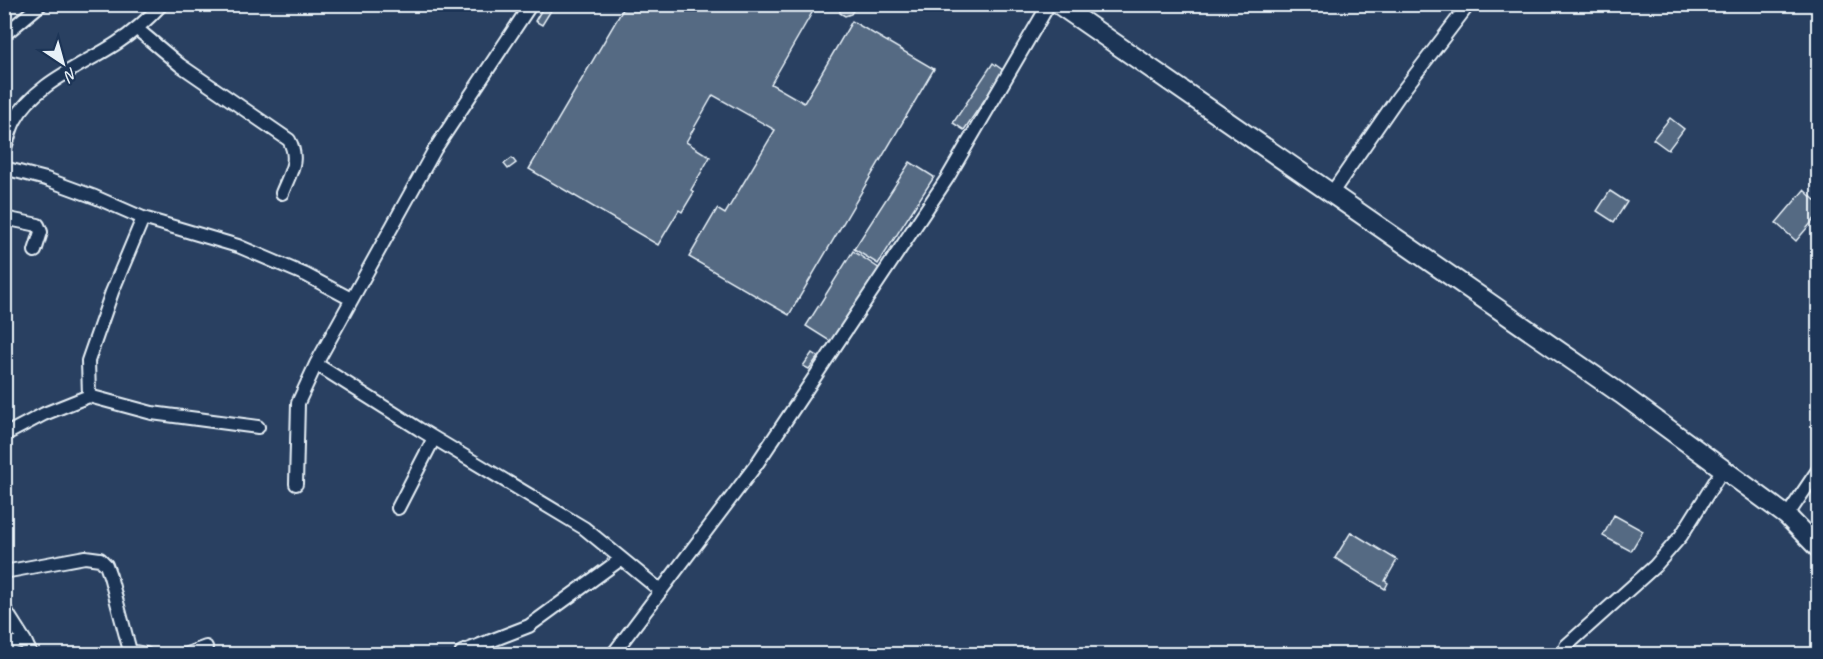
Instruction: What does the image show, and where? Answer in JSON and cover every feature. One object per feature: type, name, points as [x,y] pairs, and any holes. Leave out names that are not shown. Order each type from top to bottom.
[{"type":"main road","points":[[1058,4],[1611,388],[1787,516],[1818,548]]},
{"type":"street","points":[[4,35],[41,4]]},
{"type":"street","points":[[4,150],[15,120],[31,100],[65,72],[115,45],[137,29],[162,4]]},
{"type":"street","points":[[296,484],[298,403],[316,364],[435,149],[531,4]]},
{"type":"street","points":[[613,654],[756,465],[948,177],[1049,4]]},
{"type":"street","points":[[1331,194],[1398,97],[1469,4]]},
{"type":"street","points":[[137,29],[180,65],[289,140],[295,151],[294,164],[282,193]]},
{"type":"street","points":[[4,168],[46,179],[143,218],[238,246],[306,275],[351,299]]},
{"type":"street","points":[[4,218],[38,225],[41,232],[35,250]]},
{"type":"street","points":[[89,396],[88,361],[112,292],[143,218]]},
{"type":"street","points":[[316,364],[584,528],[661,591]]},
{"type":"street","points":[[4,432],[10,432],[45,414],[89,396],[152,413],[258,427]]},
{"type":"street","points":[[398,508],[434,438]]},
{"type":"street","points":[[1566,646],[1662,558],[1681,536],[1723,469]]},
{"type":"street","points":[[1787,516],[1818,470]]},
{"type":"street","points":[[4,572],[85,557],[100,559],[110,576],[130,651],[146,654]]},
{"type":"street","points":[[462,652],[529,626],[621,558]]},
{"type":"street","points":[[4,608],[31,654]]},
{"type":"street","points":[[4,645],[25,641]]},
{"type":"street","points":[[187,654],[206,647]]},
{"type":"building","points":[[545,4],[555,4],[542,25],[535,21]]},
{"type":"building","points":[[626,4],[817,4],[771,84],[804,103],[852,21],[934,69],[789,315],[689,257],[717,209],[725,214],[775,130],[713,95],[686,142],[710,157],[691,190],[694,192],[682,212],[679,210],[658,245],[529,169]]},
{"type":"building","points":[[839,4],[853,4],[854,9],[851,14],[845,16],[840,13]]},
{"type":"building","points":[[993,63],[1004,71],[964,130],[953,123]]},
{"type":"building","points":[[1670,118],[1684,129],[1668,150],[1653,139]]},
{"type":"building","points":[[512,158],[516,163],[508,169],[504,164]]},
{"type":"building","points":[[910,162],[934,177],[878,264],[854,249]]},
{"type":"building","points":[[1804,190],[1818,203],[1818,215],[1796,241],[1776,223]]},
{"type":"building","points":[[1610,191],[1627,202],[1614,222],[1597,211]]},
{"type":"building","points":[[853,251],[880,269],[833,343],[806,326]]},
{"type":"building","points":[[812,353],[818,357],[809,369],[803,366]]},
{"type":"building","points":[[1614,515],[1643,531],[1631,551],[1603,536]]},
{"type":"building","points":[[1351,532],[1397,560],[1385,581],[1388,583],[1385,589],[1335,558]]},
{"type":"building","points":[[1818,642],[1818,654],[1812,654],[1809,651]]}]
